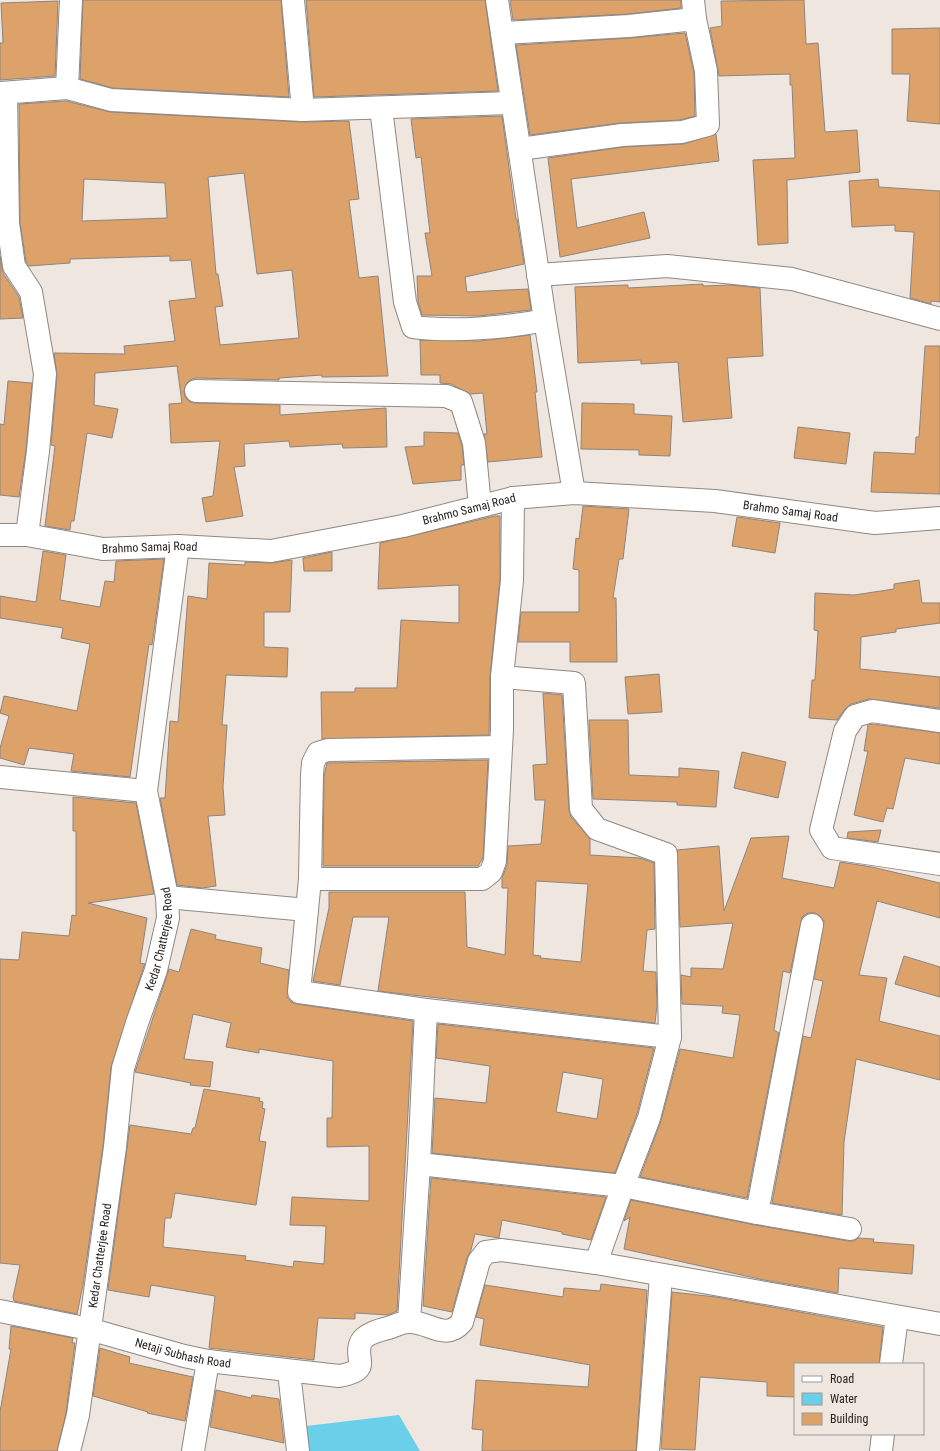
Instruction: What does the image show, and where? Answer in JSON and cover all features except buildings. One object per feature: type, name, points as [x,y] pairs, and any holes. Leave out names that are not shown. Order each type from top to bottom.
[{"type":"street","points":[[67,88],[71,0]]},
{"type":"street","points":[[293,0],[303,110]]},
{"type":"street","points":[[497,0],[545,320],[574,493]]},
{"type":"street","points":[[503,33],[629,26],[694,10],[706,71],[708,125],[682,132],[622,135],[520,148]]},
{"type":"street","points":[[27,535],[38,451],[45,374],[31,292],[14,266],[8,223],[3,93],[67,88],[111,100],[303,110],[512,102]]},
{"type":"street","points":[[381,108],[405,302],[413,327],[431,329],[520,325],[545,320]]},
{"type":"street","points":[[538,275],[668,266],[792,279],[940,319]]},
{"type":"street","points":[[196,391],[446,396],[461,402],[472,433],[480,506]]},
{"type":"street","name":"Brahmo Samaj Road","points":[[0,535],[27,535],[103,549],[178,546],[271,551],[403,526],[513,498],[574,493],[715,501],[875,523],[940,518]]},
{"type":"street","points":[[310,879],[482,879],[491,872],[495,861],[502,678],[512,580],[513,498]]},
{"type":"street","name":"Kedar Chatterjee Road","points":[[69,1451],[78,1415],[115,1148],[123,1068],[156,970],[168,918],[167,897],[146,791],[178,546]]},
{"type":"street","points":[[502,678],[574,683],[582,809],[597,829],[666,854],[670,1037],[649,1118],[596,1263]]},
{"type":"street","points":[[940,721],[872,711],[855,716],[845,731],[821,830],[832,848],[940,864]]},
{"type":"street","points":[[500,747],[328,750],[318,754],[313,763],[312,775],[310,879],[299,992],[426,1010],[670,1037]]},
{"type":"street","points":[[0,777],[146,791]]},
{"type":"street","points":[[167,897],[307,910]]},
{"type":"street","points":[[757,1213],[812,924]]},
{"type":"street","points":[[426,1010],[419,1164],[409,1322],[447,1331],[456,1329],[462,1322],[479,1261],[486,1252],[501,1250],[596,1263],[661,1276],[940,1324]]},
{"type":"street","points":[[419,1164],[623,1186],[757,1213],[850,1229]]},
{"type":"street","points":[[648,1451],[661,1276]]},
{"type":"street","name":"Netaji Subhash Road","points":[[0,1311],[89,1329],[184,1356],[208,1361],[289,1372],[339,1376],[351,1374],[359,1368],[362,1341],[368,1335],[409,1322]]},
{"type":"street","points":[[891,1363],[897,1317]]},
{"type":"street","points":[[193,1451],[208,1361]]},
{"type":"street","points":[[289,1372],[298,1451]]},
{"type":"street","points":[[880,1451],[883,1435]]},
{"type":"water","points":[[399,1415],[420,1451],[304,1451],[298,1427]]}]
